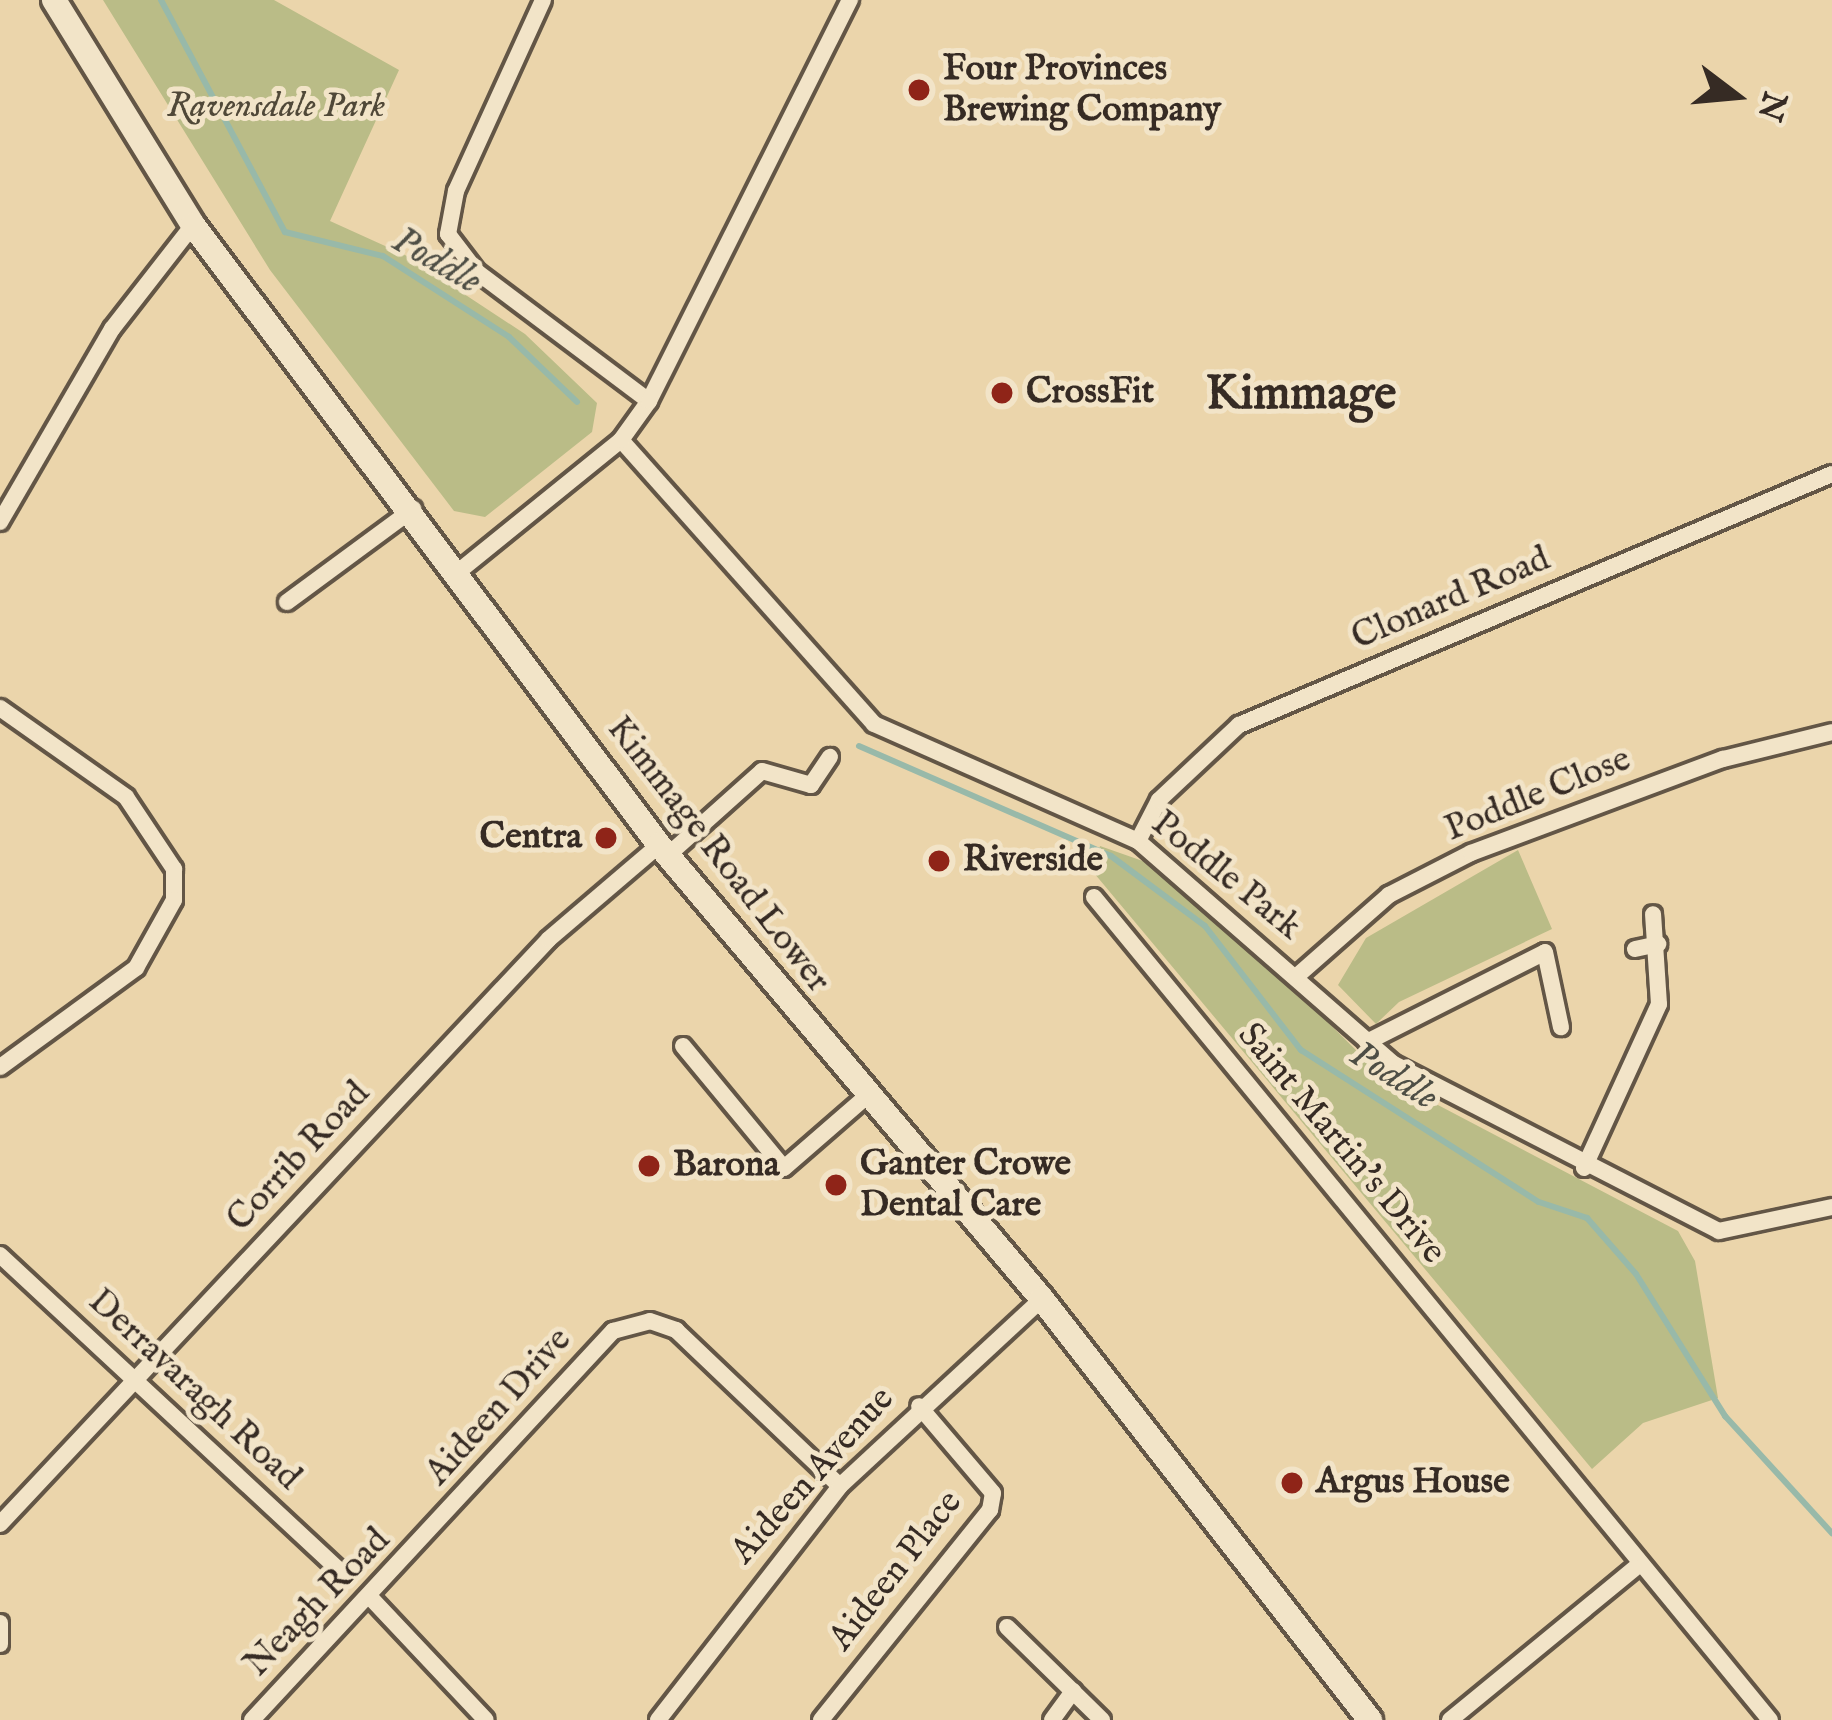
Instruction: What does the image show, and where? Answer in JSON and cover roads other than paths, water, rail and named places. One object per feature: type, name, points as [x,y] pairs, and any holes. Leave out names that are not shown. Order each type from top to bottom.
[{"type":"main road","name":"Kimmage Road Lower","points":[[54,0],[193,225],[413,509],[663,851],[1042,1299],[1370,1720]]},
{"type":"street","points":[[544,0],[448,234],[477,272],[649,401]]},
{"type":"street","points":[[458,572],[621,440],[649,401],[850,0]]},
{"type":"street","points":[[0,522],[112,329],[193,225]]},
{"type":"street","name":"Poddle Park","points":[[621,440],[874,724],[1138,841],[1367,1042],[1584,1168],[1720,1231],[1832,1207]]},
{"type":"street","name":"Clonard Road","points":[[1138,841],[1159,800],[1239,725],[1832,474]]},
{"type":"street","points":[[287,602],[413,509]]},
{"type":"street","points":[[0,708],[126,796],[174,869],[174,900],[136,968],[0,1067]]},
{"type":"street","name":"Poddle Close","points":[[1297,976],[1389,895],[1472,853],[1723,759],[1832,732]]},
{"type":"street","name":"Corrib Road","points":[[0,1524],[549,939],[762,772],[811,785],[830,757]]},
{"type":"street","name":"Saint Martin's Drive","points":[[1094,897],[1536,1432],[1635,1568],[1770,1720]]},
{"type":"street","points":[[1584,1168],[1648,1041],[1658,944],[1653,914]]},
{"type":"street","points":[[1635,949],[1658,944]]},
{"type":"street","points":[[1367,1042],[1544,952],[1561,1027]]},
{"type":"street","points":[[682,1046],[784,1168],[868,1095]]},
{"type":"street","name":"Derravaragh Road","points":[[0,1255],[343,1574]]},
{"type":"street","name":"Aideen Avenue","points":[[658,1720],[840,1486],[919,1406],[1042,1299]]},
{"type":"street","name":"Aideen Drive","points":[[431,1531],[613,1330],[650,1322],[676,1330],[840,1486]]},
{"type":"street","name":"Aideen Place","points":[[821,1720],[990,1510],[993,1493],[919,1406]]},
{"type":"street","name":"Neagh Road","points":[[252,1720],[431,1531]]},
{"type":"street","points":[[1450,1720],[1635,1568]]},
{"type":"street","points":[[369,1596],[486,1720]]},
{"type":"street","points":[[0,1623],[0,1644]]},
{"type":"street","points":[[1007,1627],[1102,1720]]},
{"type":"street","points":[[1052,1720],[1073,1691]]},
{"type":"waterway","name":"Poddle","points":[[161,0],[285,232],[383,256],[509,337],[577,402]]},
{"type":"waterway","name":"Poddle","points":[[859,746],[1111,856],[1205,926],[1301,1050],[1539,1202],[1587,1218],[1636,1274],[1725,1416],[1832,1533]]},
{"type":"place","name":"Four Provinces Brewing Company","points":[[919,90]]},
{"type":"place","name":"CrossFit","points":[[1002,393]]},
{"type":"place","name":"Centra","points":[[606,838]]},
{"type":"place","name":"Riverside","points":[[939,861]]},
{"type":"place","name":"Barona","points":[[649,1166]]},
{"type":"place","name":"Ganter Crowe Dental Care","points":[[836,1185]]},
{"type":"place","name":"Argus House","points":[[1292,1483]]},
{"type":"district","name":"Kimmage","points":[[1301,396]]},
{"type":"park label","name":"Ravensdale Park","points":[[276,107]]}]
